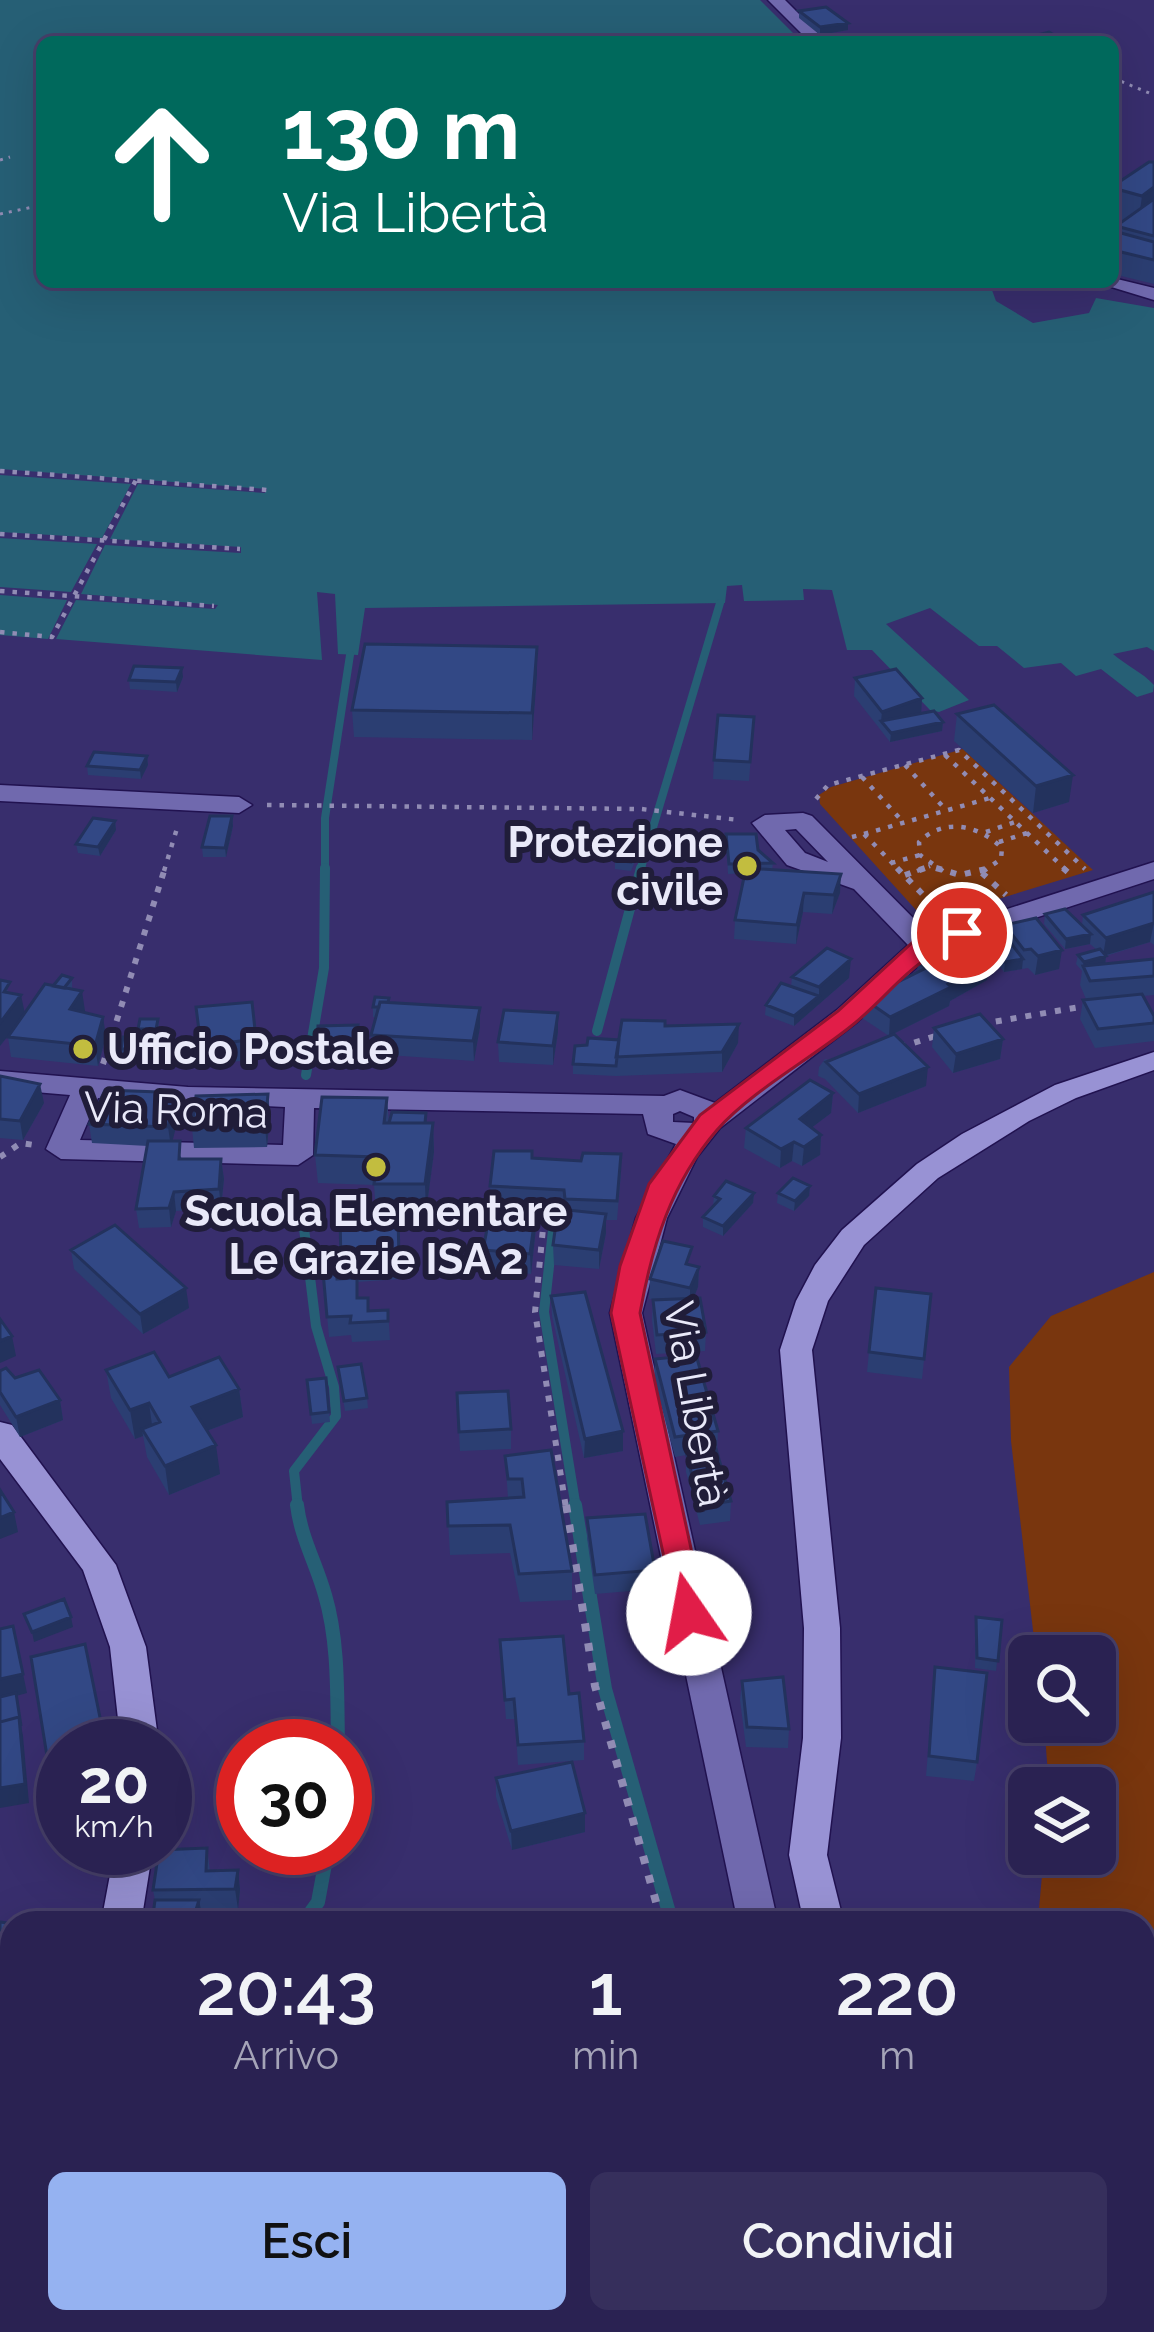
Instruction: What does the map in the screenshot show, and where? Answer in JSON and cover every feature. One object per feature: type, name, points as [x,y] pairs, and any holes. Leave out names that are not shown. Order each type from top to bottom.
[{"type":"main road","points":[[821,1911],[808,1855],[822,1738],[822,1628],[796,1350],[807,1315],[824,1275],[868,1218],[924,1172],[1040,1104],[1119,1069],[1154,1061]]},
{"type":"main road","points":[[0,1434],[99,1565],[128,1647],[137,1719]]},
{"type":"main road","points":[[123,1911],[129,1875]]},
{"type":"street","points":[[776,0],[813,36]]},
{"type":"street","points":[[1119,285],[1154,294]]},
{"type":"street","points":[[0,793],[239,805]]},
{"type":"street","points":[[765,823],[803,821],[924,945]]},
{"type":"street","name":"Via Libertà","points":[[755,1911],[626,1313],[634,1266],[663,1184],[702,1119],[765,1081],[847,1016],[924,945],[1154,870]]},
{"type":"street","name":"Via Roma","points":[[0,1080],[188,1096],[627,1102],[661,1119]]},
{"type":"street","name":"Via Roma","points":[[88,1087],[61,1149],[298,1155],[300,1096]]},
{"type":"street","points":[[661,1119],[680,1100],[702,1119]]},
{"type":"street","name":"Via Libertà","points":[[661,1119],[663,1184]]},
{"type":"path","points":[[1119,80],[1154,95]]},
{"type":"path","points":[[0,160],[10,158]]},
{"type":"path","points":[[0,214],[36,206]]},
{"type":"path","points":[[1119,223],[1122,220]]},
{"type":"path","points":[[0,471],[268,490]]},
{"type":"path","points":[[0,632],[52,637],[136,480]]},
{"type":"path","points":[[0,534],[240,549]]},
{"type":"path","points":[[0,591],[214,606]]},
{"type":"path","points":[[818,806],[820,790],[958,750],[1088,872]]},
{"type":"path","points":[[944,754],[1073,876]]},
{"type":"path","points":[[905,766],[947,811]]},
{"type":"path","points":[[862,777],[904,823]]},
{"type":"path","points":[[864,834],[990,798]]},
{"type":"path","points":[[88,1087],[101,1071],[185,802]]},
{"type":"path","points":[[239,805],[641,809],[765,823]]},
{"type":"path","points":[[926,816],[938,828]]},
{"type":"path","points":[[986,832],[999,842],[1001,860],[982,873],[956,874],[930,866],[920,855],[919,842],[938,828],[986,832],[1036,823]]},
{"type":"path","points":[[999,842],[1021,828]]},
{"type":"path","points":[[891,863],[920,855]]},
{"type":"path","points":[[904,875],[930,866]]},
{"type":"path","points":[[982,873],[1008,898]]},
{"type":"path","points":[[979,1024],[1106,1004]]},
{"type":"path","points":[[886,1051],[941,1035]]},
{"type":"path","points":[[459,1215],[501,1216]]},
{"type":"path","points":[[523,1217],[544,1218],[536,1312],[595,1686],[659,1911]]},
{"type":"shaded area","points":[[963,749],[1093,870],[926,921],[820,804],[819,795],[831,787]]},
{"type":"shaded area","points":[[1154,1272],[1154,1911],[1039,1911],[1042,1875],[1116,1875],[1116,1767],[1047,1767],[1046,1743],[1116,1743],[1116,1635],[1034,1635],[1011,1441],[1009,1367],[1051,1316]]},
{"type":"water","points":[[0,0],[760,0],[796,36],[36,36],[36,288],[991,288],[996,301],[1033,323],[1089,313],[1096,298],[1154,308],[1154,651],[1147,647],[1113,654],[1149,680],[1153,692],[1137,697],[1101,669],[1076,676],[1061,663],[1024,668],[997,646],[979,646],[930,608],[886,624],[969,700],[939,712],[930,710],[872,650],[847,650],[832,590],[803,589],[804,600],[744,601],[742,585],[727,586],[725,603],[365,608],[358,655],[338,654],[335,594],[317,592],[322,660],[56,639],[76,600],[215,609],[218,605],[81,594],[105,545],[241,553],[241,547],[110,539],[138,484],[265,493],[267,489],[0,469]]},
{"type":"water","points":[[0,475],[131,484],[102,538],[0,532]]},
{"type":"water","points":[[0,538],[97,544],[71,592],[0,587]]},
{"type":"water","points":[[0,595],[67,600],[48,639],[0,635]]},
{"type":"building","points":[[826,7],[848,23],[820,27],[799,11]]},
{"type":"building","points":[[1154,162],[1154,187],[1142,196],[1119,190],[1119,182]]},
{"type":"building","points":[[1154,199],[1154,236],[1119,224]]},
{"type":"building","points":[[1119,234],[1154,242],[1154,260],[1119,251]]},
{"type":"building","points":[[365,644],[537,647],[532,713],[352,710]]},
{"type":"building","points":[[134,666],[182,668],[176,682],[129,680]]},
{"type":"building","points":[[896,669],[922,698],[882,712],[855,678]]},
{"type":"building","points":[[994,705],[1073,775],[1036,786],[957,714]]},
{"type":"building","points":[[934,711],[943,722],[891,733],[881,721]]},
{"type":"building","points":[[718,715],[754,717],[750,762],[714,760]]},
{"type":"building","points":[[94,752],[147,756],[140,770],[87,766]]},
{"type":"building","points":[[210,816],[232,816],[225,848],[202,847]]},
{"type":"building","points":[[93,818],[115,821],[98,847],[76,844]]},
{"type":"building","points":[[726,834],[756,834],[758,850],[773,863],[729,864]]},
{"type":"building","points":[[620,847],[636,849],[631,862],[615,860]]},
{"type":"building","points":[[746,868],[841,874],[834,895],[804,893],[797,925],[735,920]]},
{"type":"building","points":[[1154,892],[1154,923],[1106,938],[1083,915]]},
{"type":"building","points":[[1065,909],[1091,934],[1066,939],[1045,914]]},
{"type":"building","points":[[1036,918],[1062,950],[1038,956],[1031,949],[1024,950],[1005,925]]},
{"type":"building","points":[[1004,934],[1023,959],[1005,962],[987,938]]},
{"type":"building","points":[[960,941],[990,961],[948,984],[951,987],[890,1017],[864,999],[926,968],[918,962]]},
{"type":"building","points":[[827,948],[851,959],[819,987],[792,977]]},
{"type":"building","points":[[1100,949],[1106,956],[1084,962],[1078,955]]},
{"type":"building","points":[[1154,959],[1154,976],[1090,981],[1083,966]]},
{"type":"building","points":[[62,975],[72,978],[64,988],[53,986]]},
{"type":"building","points":[[0,980],[10,982],[4,992],[21,995],[0,1023]]},
{"type":"building","points":[[781,983],[819,996],[794,1016],[766,1005]]},
{"type":"building","points":[[45,984],[82,991],[70,1009],[103,1017],[95,1046],[8,1037]]},
{"type":"building","points":[[1142,994],[1154,1023],[1098,1029],[1083,1000]]},
{"type":"building","points":[[375,997],[389,998],[373,1007]]},
{"type":"building","points":[[252,1002],[256,1039],[201,1046],[196,1007]]},
{"type":"building","points":[[380,1002],[480,1008],[473,1041],[371,1035]]},
{"type":"building","points":[[504,1010],[558,1013],[553,1046],[498,1042]]},
{"type":"building","points":[[980,1014],[1003,1039],[956,1054],[934,1028]]},
{"type":"building","points":[[140,1019],[158,1019],[156,1029],[138,1029]]},
{"type":"building","points":[[622,1020],[665,1021],[665,1026],[739,1024],[722,1052],[616,1057]]},
{"type":"building","points":[[358,1025],[356,1048],[317,1049],[318,1026]]},
{"type":"building","points":[[894,1034],[928,1067],[859,1094],[826,1062]]},
{"type":"building","points":[[123,1037],[136,1037],[134,1049],[121,1049]]},
{"type":"building","points":[[588,1038],[619,1040],[616,1066],[573,1064],[575,1046],[587,1045]]},
{"type":"building","points":[[0,1076],[40,1084],[20,1121],[0,1119]]},
{"type":"building","points":[[810,1080],[833,1093],[800,1119],[821,1135],[804,1147],[794,1142],[781,1149],[746,1128]]},
{"type":"building","points":[[105,1090],[159,1092],[161,1099],[176,1100],[168,1127],[89,1124]]},
{"type":"building","points":[[268,1094],[265,1127],[192,1128],[196,1096]]},
{"type":"building","points":[[322,1097],[387,1098],[384,1123],[433,1123],[425,1184],[374,1184],[377,1157],[315,1155]]},
{"type":"building","points":[[392,1112],[426,1113],[425,1123],[389,1123]]},
{"type":"building","points":[[148,1141],[180,1141],[179,1159],[221,1159],[219,1189],[174,1192],[169,1208],[136,1209]]},
{"type":"building","points":[[494,1151],[532,1151],[532,1158],[581,1161],[583,1153],[621,1154],[617,1201],[565,1199],[564,1190],[490,1186]]},
{"type":"building","points":[[793,1178],[810,1186],[795,1201],[778,1193]]},
{"type":"building","points":[[726,1181],[754,1193],[723,1226],[703,1217],[720,1199],[714,1196]]},
{"type":"building","points":[[491,1208],[536,1209],[530,1254],[483,1250]]},
{"type":"building","points":[[558,1209],[606,1214],[599,1250],[553,1245]]},
{"type":"building","points":[[360,1212],[361,1219],[398,1216],[399,1260],[341,1264],[340,1215]]},
{"type":"building","points":[[115,1225],[186,1288],[140,1314],[71,1250]]},
{"type":"building","points":[[663,1241],[692,1247],[686,1264],[699,1267],[690,1288],[650,1279]]},
{"type":"building","points":[[335,1259],[337,1279],[357,1278],[357,1298],[368,1298],[368,1311],[388,1310],[388,1321],[350,1323],[351,1316],[327,1317],[322,1260]]},
{"type":"building","points":[[876,1288],[931,1294],[924,1359],[869,1352]]},
{"type":"building","points":[[585,1292],[623,1431],[585,1439],[551,1296]]},
{"type":"building","points":[[700,1298],[706,1332],[657,1335],[653,1300]]},
{"type":"building","points":[[0,1319],[12,1336],[0,1341]]},
{"type":"building","points":[[154,1352],[169,1377],[219,1357],[239,1389],[192,1407],[216,1445],[165,1466],[142,1429],[160,1422],[149,1403],[130,1410],[106,1370]]},
{"type":"building","points":[[696,1355],[718,1431],[675,1437],[655,1359]]},
{"type":"building","points":[[361,1364],[367,1398],[344,1401],[338,1367]]},
{"type":"building","points":[[6,1368],[15,1378],[39,1370],[60,1400],[16,1417],[0,1392],[0,1371]]},
{"type":"building","points":[[326,1378],[329,1412],[311,1414],[307,1380]]},
{"type":"building","points":[[508,1391],[511,1429],[459,1432],[457,1393]]},
{"type":"building","points":[[716,1449],[731,1501],[700,1506],[686,1452]]},
{"type":"building","points":[[551,1450],[572,1571],[519,1574],[510,1525],[448,1526],[447,1502],[524,1497],[522,1479],[508,1479],[505,1456]]},
{"type":"building","points":[[0,1490],[14,1512],[0,1518]]},
{"type":"building","points":[[645,1514],[655,1570],[595,1575],[587,1518]]},
{"type":"building","points":[[64,1599],[71,1617],[32,1632],[24,1614]]},
{"type":"building","points":[[976,1617],[1002,1620],[998,1661],[977,1658]]},
{"type":"building","points":[[13,1626],[23,1674],[0,1679],[0,1629]]},
{"type":"building","points":[[563,1636],[569,1694],[579,1693],[584,1741],[518,1745],[514,1699],[505,1700],[500,1640]]},
{"type":"building","points":[[85,1644],[100,1719],[41,1719],[31,1657]]},
{"type":"building","points":[[935,1667],[987,1673],[977,1762],[929,1756]]},
{"type":"building","points":[[783,1677],[789,1729],[747,1727],[742,1681]]},
{"type":"building","points":[[16,1693],[21,1726],[19,1717],[0,1722],[0,1697]]},
{"type":"building","points":[[19,1717],[25,1784],[0,1788],[0,1722]]},
{"type":"building","points":[[572,1762],[585,1813],[511,1831],[496,1778]]},
{"type":"building","points":[[207,1848],[206,1871],[237,1875],[235,1889],[153,1890],[155,1875],[192,1875],[192,1849]]},
{"type":"building","points":[[155,1900],[199,1900],[196,1911],[154,1911]]},
{"type":"waterway","points":[[640,871],[720,603]]},
{"type":"waterway","points":[[325,868],[325,818],[350,655]]},
{"type":"waterway","points":[[306,1075],[324,968],[325,868]]},
{"type":"waterway","points":[[597,1031],[641,868]]},
{"type":"waterway","points":[[298,1508],[294,1471],[336,1416],[334,1387],[316,1326],[303,1220]]},
{"type":"waterway","points":[[554,1221],[544,1312],[576,1508]]},
{"type":"waterway","points":[[297,1505],[333,1632],[337,1719]]},
{"type":"waterway","points":[[575,1505],[605,1689],[669,1911]]},
{"type":"waterway","points":[[312,1911],[323,1875]]},
{"type":"place","name":"Protezione civile","points":[[747,866]]},
{"type":"place","name":"Ufficio Postale","points":[[83,1049]]},
{"type":"place","name":"Scuola Elementare Le Grazie ISA 2","points":[[376,1167]]},
{"type":"route","points":[[689,1613],[626,1313],[634,1266],[663,1184],[710,1121],[847,1016],[924,945],[962,933]]}]
